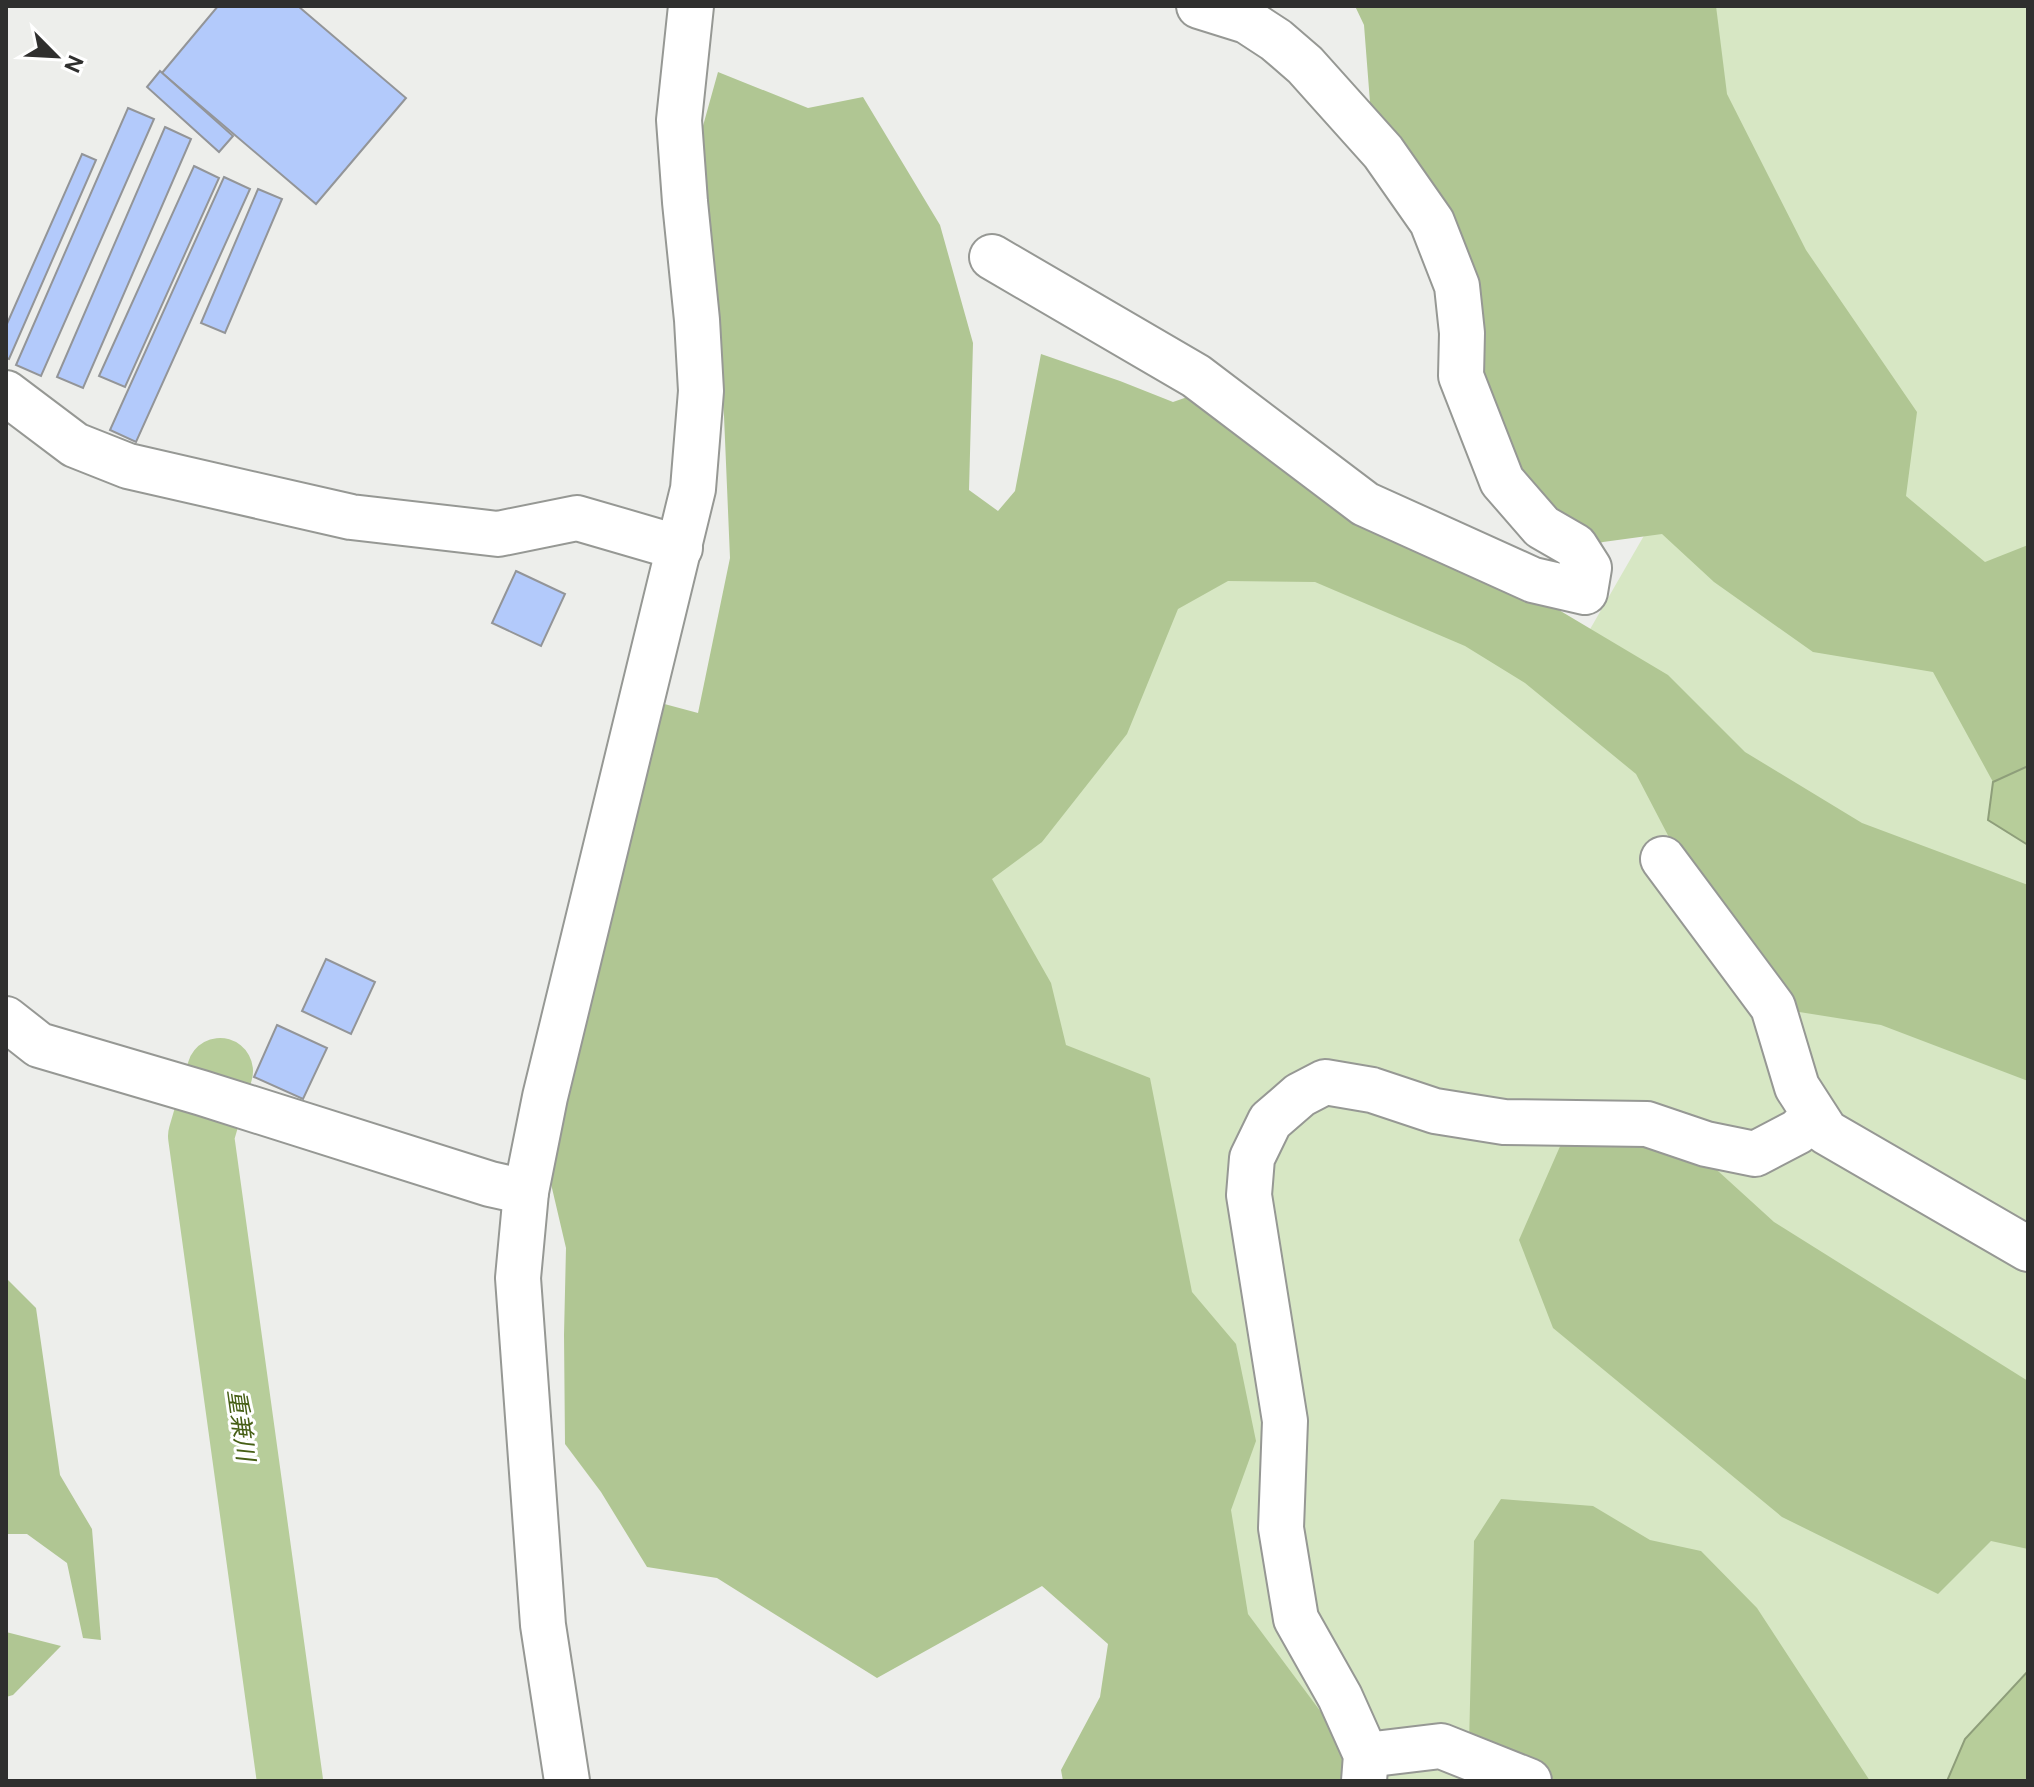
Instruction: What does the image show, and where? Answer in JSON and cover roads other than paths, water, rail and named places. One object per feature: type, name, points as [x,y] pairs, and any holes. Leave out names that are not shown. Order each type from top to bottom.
[{"type":"street","points":[[567,1781],[543,1625],[518,1278],[526,1192],[545,1097],[693,489],[701,391],[679,120],[691,6]]},
{"type":"street","points":[[992,257],[1196,376],[1365,504],[1533,580],[1585,592],[1589,568],[1575,546],[1542,527],[1502,481],[1461,376],[1462,333],[1457,286],[1432,222],[1383,152],[1305,65],[1247,21],[1199,6]]},
{"type":"street","points":[[6,393],[75,445],[128,466],[232,490],[351,517],[498,534],[577,518],[680,548]]},
{"type":"street","points":[[1663,859],[1773,1007],[1797,1087],[1826,1132],[2028,1249]]},
{"type":"street","points":[[17,1039],[202,1093],[490,1184],[526,1192]]},
{"type":"street","points":[[1529,1781],[1441,1746],[1365,1768],[1340,1697],[1296,1619],[1281,1528],[1285,1421],[1249,1195],[1252,1158],[1270,1121],[1300,1095],[1325,1082],[1372,1090],[1435,1111],[1504,1122],[1647,1124],[1706,1144],[1755,1154],[1797,1132],[1814,1116]]},
{"type":"waterway","name":"重兼川","points":[[220,1071],[201,1136],[290,1781]]}]
